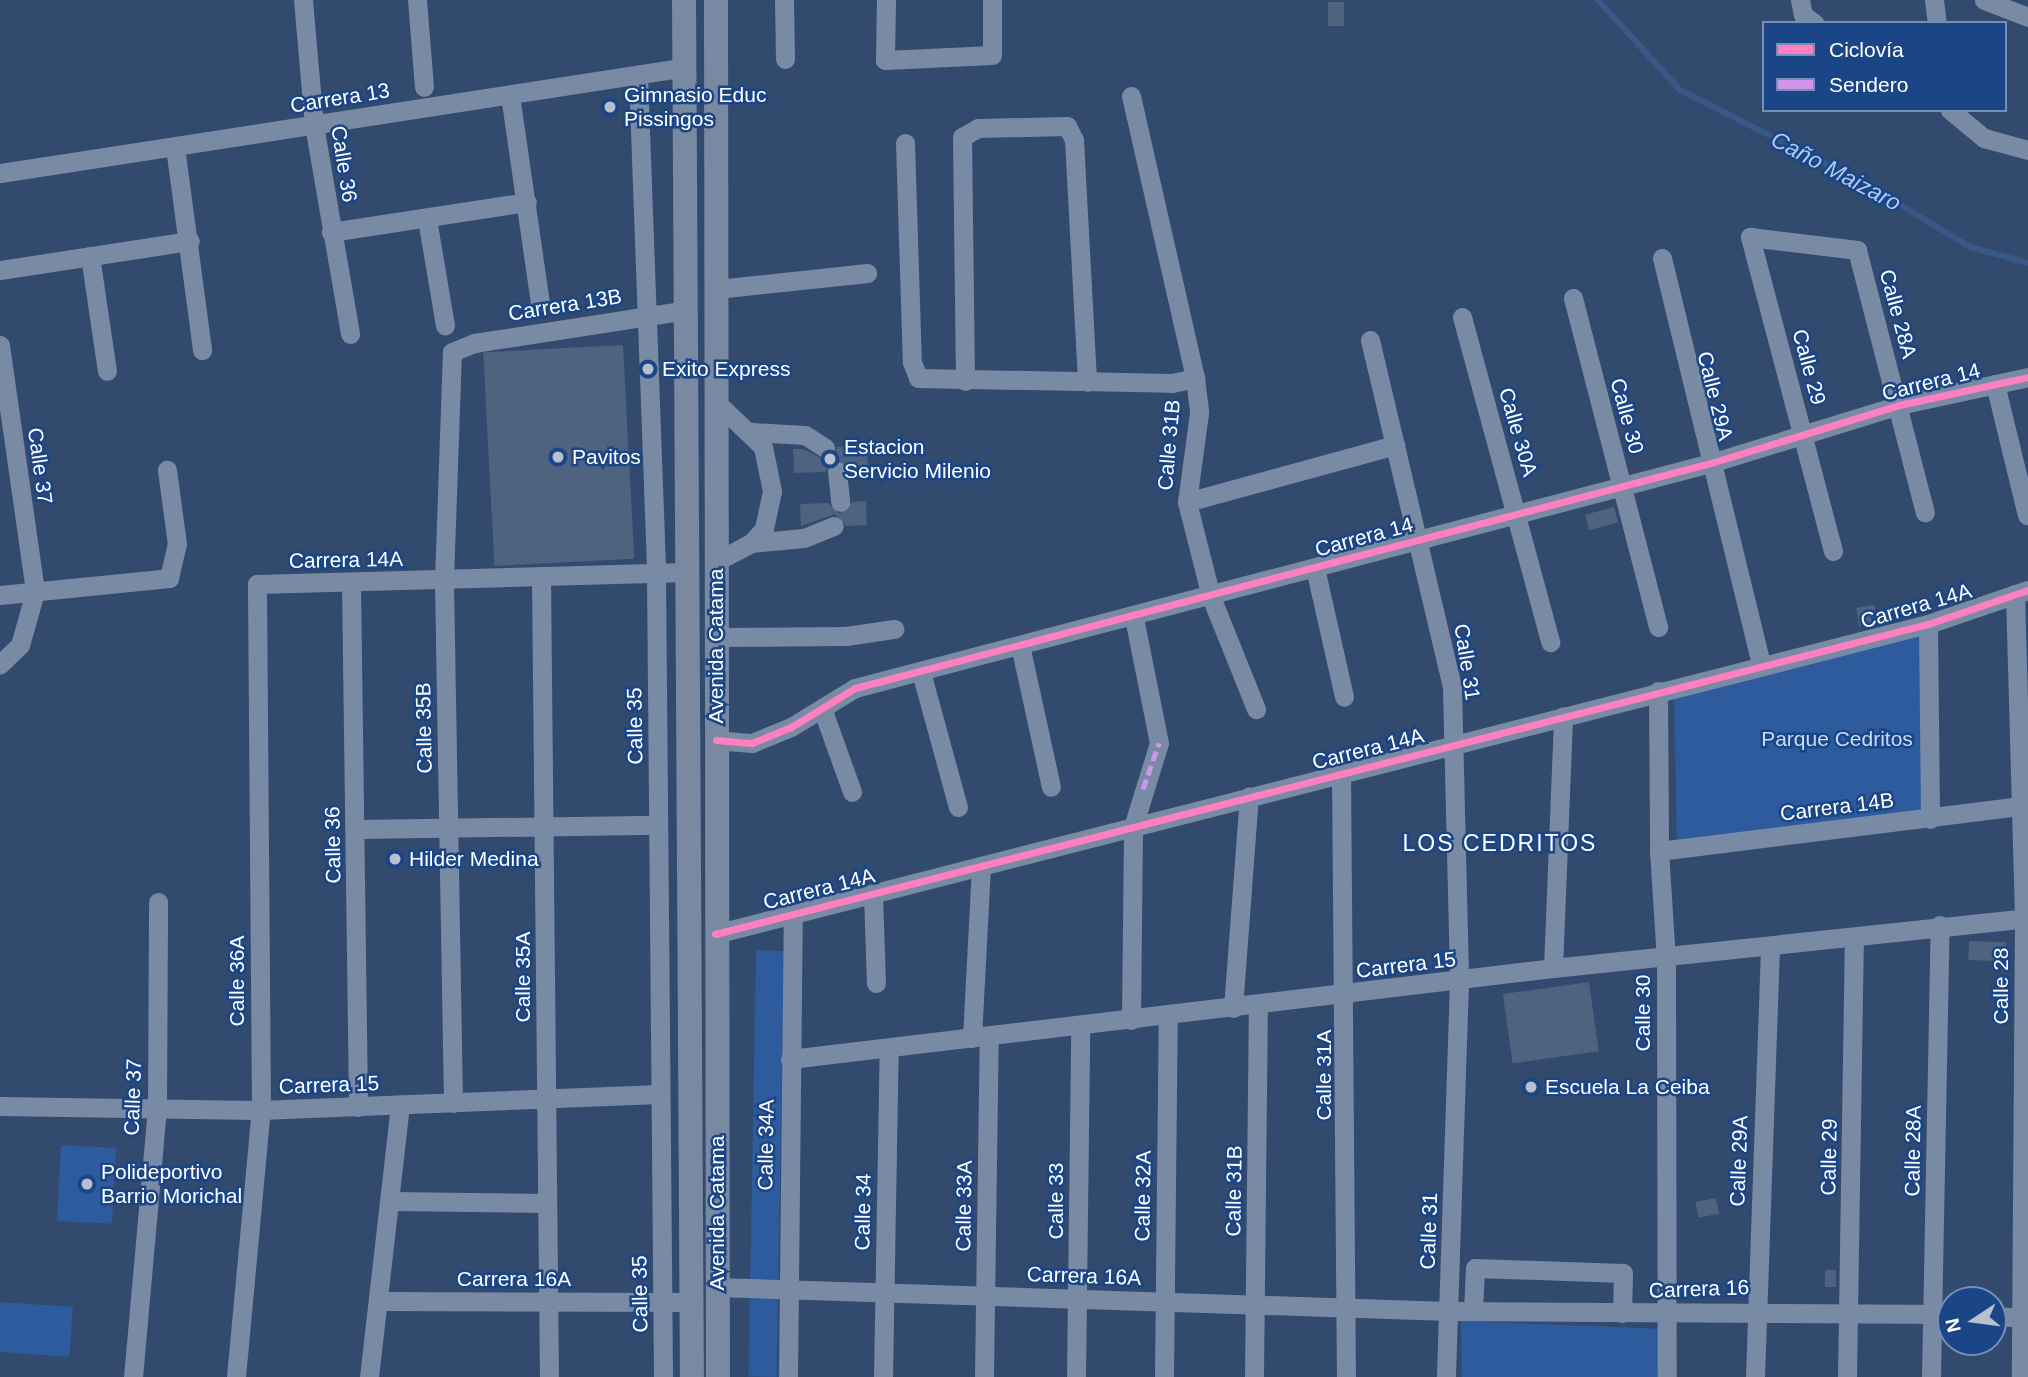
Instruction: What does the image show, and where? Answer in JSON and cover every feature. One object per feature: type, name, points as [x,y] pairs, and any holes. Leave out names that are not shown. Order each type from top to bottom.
[{"type":"main road","name":"Avenida Catama","points":[[684,0],[692,1377]]},
{"type":"main road","name":"Avenida Catama","points":[[716,0],[715,934],[718,1377]]},
{"type":"street","name":"Calle 36","points":[[303,0],[314,125],[350,334]]},
{"type":"street","points":[[417,0],[424,87]]},
{"type":"street","points":[[784,0],[785,59]]},
{"type":"street","points":[[886,0],[885,60],[992,55],[992,0]]},
{"type":"street","points":[[1934,0],[1937,21]]},
{"type":"street","points":[[1984,0],[2028,17]]},
{"type":"street","name":"Carrera 13","points":[[0,173],[686,67]]},
{"type":"street","name":"Calle 35","points":[[638,76],[656,573],[663,1377]]},
{"type":"street","points":[[510,95],[540,303]]},
{"type":"street","name":"Calle 31B","points":[[1131,96],[1195,378],[1199,413],[1187,502],[1211,597],[1256,709]]},
{"type":"street","points":[[1952,112],[1984,138],[2028,150]]},
{"type":"street","points":[[965,382],[962,137],[978,128],[1067,126],[1074,140],[1087,382]]},
{"type":"street","points":[[905,143],[914,371],[927,381],[965,382],[1172,383],[1195,378]]},
{"type":"street","points":[[175,147],[190,242],[202,351]]},
{"type":"street","points":[[331,232],[527,202]]},
{"type":"street","points":[[427,219],[445,325]]},
{"type":"street","name":"Calle 29","points":[[1833,551],[1750,237],[1857,250]]},
{"type":"street","points":[[0,270],[190,242]]},
{"type":"street","name":"Calle 28A","points":[[1857,250],[1925,512]]},
{"type":"street","points":[[90,256],[107,371]]},
{"type":"street","name":"Calle 29A","points":[[1662,258],[1714,462],[1761,665]]},
{"type":"street","points":[[717,289],[867,273]]},
{"type":"street","name":"Calle 30","points":[[1573,298],[1658,627]]},
{"type":"street","name":"Carrera 13B","points":[[452,352],[474,343],[686,310]]},
{"type":"street","name":"Calle 30A","points":[[1462,317],[1550,642]]},
{"type":"street","name":"Calle 31","points":[[1370,340],[1421,540],[1452,688],[1451,746],[1459,982],[1446,1377]]},
{"type":"street","name":"Calle 37","points":[[0,345],[34,592]]},
{"type":"street","name":"Calle 35B","points":[[452,352],[444,580],[453,1102]]},
{"type":"street","name":"Carrera 14","points":[[716,740],[752,743],[792,727],[855,688],[1134,618],[1517,513],[1622,487],[1805,437],[1899,405],[2028,377]]},
{"type":"street","points":[[1995,384],[2027,514]]},
{"type":"street","points":[[715,401],[751,432],[770,468],[772,491],[764,529],[751,543],[717,561]]},
{"type":"street","points":[[751,432],[805,435],[825,448]]},
{"type":"street","points":[[1187,502],[1395,445]]},
{"type":"street","points":[[0,595],[169,578],[176,564],[177,544],[167,470]]},
{"type":"street","points":[[837,471],[840,502]]},
{"type":"street","points":[[751,543],[804,538],[834,526]]},
{"type":"street","points":[[1315,568],[1344,697]]},
{"type":"street","name":"Carrera 14A","points":[[257,584],[687,572]]},
{"type":"street","name":"Calle 35A","points":[[541,576],[549,1377]]},
{"type":"street","name":"Calle 36","points":[[351,583],[358,1107]]},
{"type":"street","name":"Calle 36A","points":[[236,1377],[261,1110],[257,584]]},
{"type":"street","points":[[0,664],[20,645],[34,592]]},
{"type":"street","name":"Carrera 14A","points":[[715,934],[1928,624],[2021,592]]},
{"type":"street","name":"Calle 28","points":[[2021,592],[2019,806],[2026,918],[2026,1318],[2021,1377]]},
{"type":"street","points":[[1131,1020],[1133,827],[1159,743],[1134,618]]},
{"type":"street","points":[[1928,624],[1930,819]]},
{"type":"street","points":[[716,637],[846,636],[894,629]]},
{"type":"street","points":[[1020,645],[1051,787]]},
{"type":"street","points":[[921,672],[958,807]]},
{"type":"street","name":"Calle 30","points":[[1658,691],[1659,851],[1666,958],[1667,1377]]},
{"type":"street","points":[[822,708],[852,792]]},
{"type":"street","points":[[1553,968],[1563,716]]},
{"type":"street","name":"Calle 31A","points":[[1341,773],[1346,995],[1346,1377]]},
{"type":"street","points":[[1233,1008],[1249,797]]},
{"type":"street","name":"Carrera 14B","points":[[1659,851],[2019,806]]},
{"type":"street","points":[[356,830],[449,831],[658,825]]},
{"type":"street","name":"Calle 33A","points":[[981,866],[984,1377]]},
{"type":"street","points":[[873,894],[876,983]]},
{"type":"street","name":"Calle 37","points":[[133,1377],[157,1109],[158,902]]},
{"type":"street","name":"Calle 34A","points":[[788,1377],[793,914]]},
{"type":"street","name":"Carrera 15","points":[[790,1059],[1459,982],[1553,968],[2026,918]]},
{"type":"street","name":"Calle 28A","points":[[1940,925],[1942,1286]]},
{"type":"street","name":"Calle 29","points":[[1847,1377],[1854,937]]},
{"type":"street","name":"Calle 29A","points":[[1755,1377],[1770,947]]},
{"type":"street","name":"Calle 31B","points":[[1254,1377],[1258,1005]]},
{"type":"street","name":"Calle 32A","points":[[1164,1377],[1168,1016]]},
{"type":"street","name":"Calle 33","points":[[1076,1377],[1080,1026]]},
{"type":"street","name":"Calle 34","points":[[883,1377],[889,1048]]},
{"type":"street","name":"Carrera 15","points":[[0,1106],[261,1110],[546,1096],[659,1094]]},
{"type":"street","points":[[369,1377],[400,1105]]},
{"type":"street","points":[[391,1201],[547,1203]]},
{"type":"street","points":[[1474,1311],[1475,1268],[1623,1273],[1622,1313]]},
{"type":"street","name":"Carrera 16A","points":[[718,1287],[1449,1311]]},
{"type":"street","name":"Carrera 16A","points":[[379,1301],[691,1302]]},
{"type":"street","name":"Carrera 16","points":[[1449,1311],[1668,1314],[1757,1310],[1937,1314]]},
{"type":"street","points":[[2007,1317],[2026,1318]]},
{"type":"street","name":"Calle 28A","points":[[1931,1377],[1937,1343]]},
{"type":"green space","name":"Parque Cedritos","points":[[1927,624],[1927,816],[1677,848],[1674,691]]},
{"type":"green space","points":[[756,951],[784,951],[777,1377],[749,1376]]},
{"type":"green space","name":"Polideportivo Barrio Morichal","points":[[61,1145],[116,1148],[112,1224],[57,1221]]},
{"type":"green space","points":[[0,1302],[73,1307],[69,1357],[0,1352]]},
{"type":"green space","points":[[1461,1321],[1662,1329],[1660,1377],[1462,1377]]},
{"type":"building","points":[[1328,2],[1344,2],[1344,26],[1328,26]]},
{"type":"building","name":"Pavitos","points":[[623,345],[634,559],[494,566],[483,352]]},
{"type":"building","name":"Estacion Servicio Milenio","points":[[867,446],[868,469],[849,470],[836,459],[825,472],[794,473],[793,449],[803,449],[825,460],[835,455],[837,447]]},
{"type":"building","name":"Estacion Servicio Milenio","points":[[866,501],[867,525],[846,526],[835,514],[801,526],[800,504],[828,503],[840,514],[852,502]]},
{"type":"building","points":[[1614,507],[1618,522],[1589,530],[1585,515]]},
{"type":"building","points":[[1874,605],[1877,624],[1859,627],[1856,608]]},
{"type":"building","points":[[1969,941],[2006,942],[2005,961],[1968,960]]},
{"type":"building","points":[[1589,982],[1599,1051],[1513,1063],[1503,994]]},
{"type":"building","points":[[1716,1198],[1719,1214],[1698,1218],[1695,1202]]},
{"type":"building","points":[[1825,1270],[1836,1270],[1836,1287],[1825,1287]]},
{"type":"waterway","name":"Caño Maizaro","points":[[1598,0],[1680,90],[1869,186],[1970,247],[2028,263]]},
{"type":"marked path","points":[[1143,789],[1159,743]]},
{"type":"cycle path","points":[[716,740],[752,743],[791,727],[855,688],[1714,462],[1899,405],[2028,377]]},
{"type":"cycle path","points":[[715,934],[1928,624],[2028,590]]},
{"type":"place","name":"Gimnasio Educ Pissingos","points":[[610,107]]},
{"type":"place","name":"Exito Express","points":[[648,369]]},
{"type":"place","name":"Pavitos","points":[[558,457]]},
{"type":"place","name":"Estacion Servicio Milenio","points":[[830,459]]},
{"type":"place","name":"Hilder Medina","points":[[395,859]]},
{"type":"place","name":"Escuela La Ceiba","points":[[1531,1087]]},
{"type":"place","name":"Polideportivo Barrio Morichal","points":[[87,1184]]},
{"type":"district","name":"LOS CEDRITOS","points":[[1500,843]]}]
